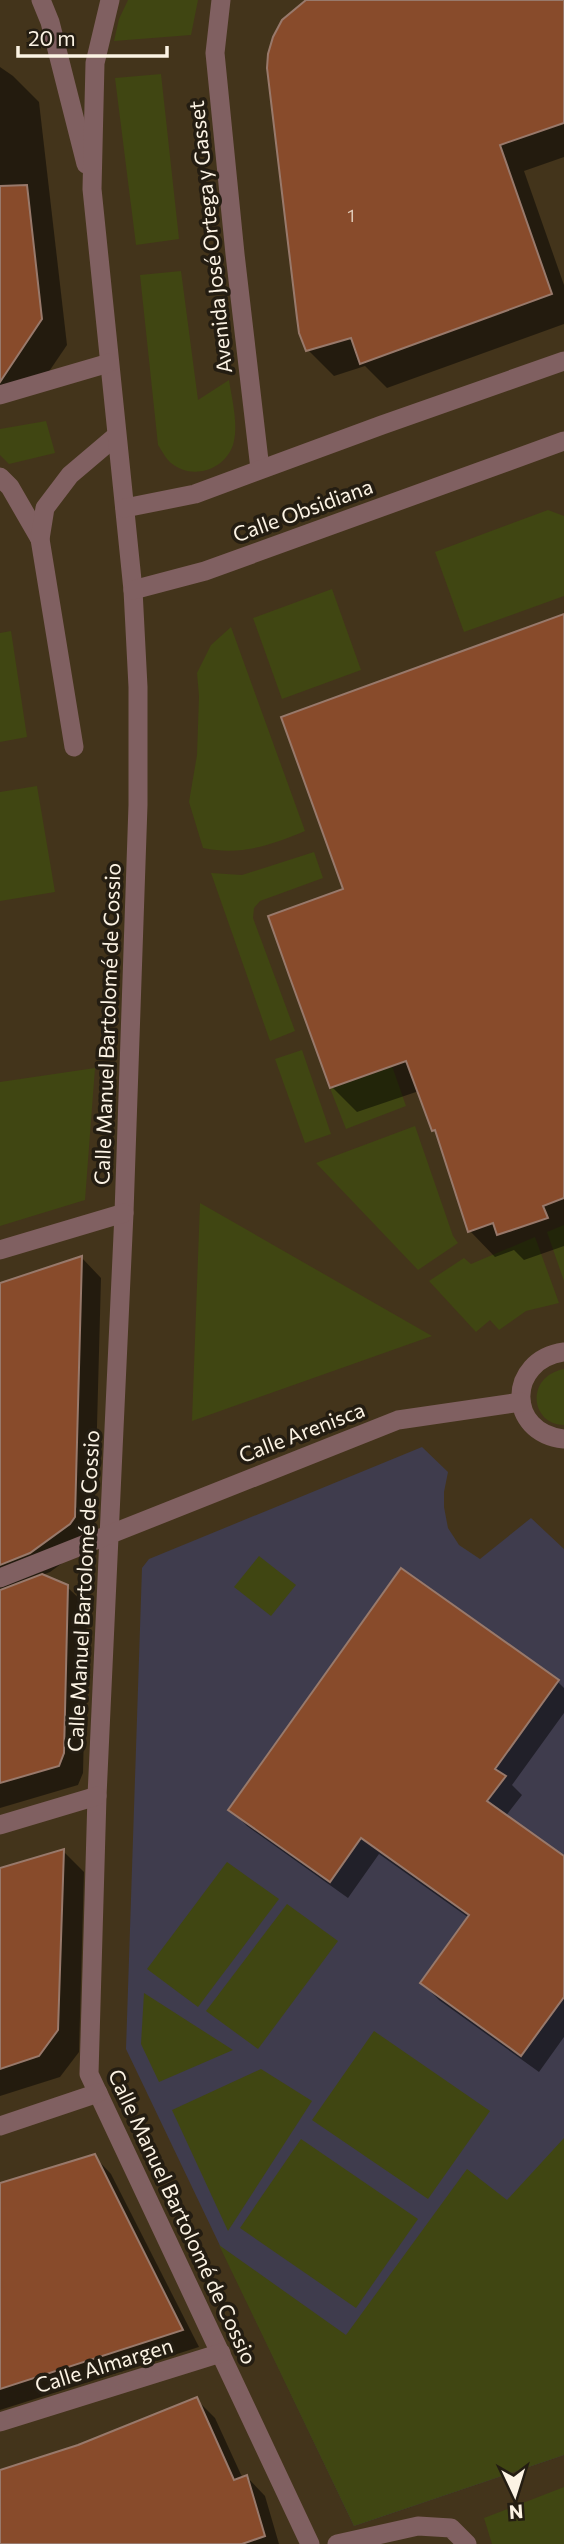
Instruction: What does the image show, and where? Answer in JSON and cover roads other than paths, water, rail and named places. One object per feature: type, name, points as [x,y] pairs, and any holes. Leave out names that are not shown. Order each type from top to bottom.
[{"type":"street","points":[[41,0],[50,22],[92,189]]},
{"type":"street","points":[[110,0],[95,63],[92,189],[133,590]]},
{"type":"street","name":"Avenida José Ortega y Gasset","points":[[221,0],[215,53],[234,254],[260,469]]},
{"type":"street","points":[[125,508],[195,494],[564,361]]},
{"type":"street","points":[[0,395],[109,363]]},
{"type":"street","points":[[74,747],[40,539],[45,508],[70,475],[116,436]]},
{"type":"street","name":"Calle Obsidiana","points":[[133,590],[205,570],[564,442]]},
{"type":"street","points":[[0,477],[10,487],[40,539]]},
{"type":"street","name":"Calle Manuel Bartolomé de Cossio","points":[[133,590],[138,687],[138,805],[124,1213],[97,1796],[89,2074],[310,2544]]},
{"type":"street","points":[[0,1250],[124,1213]]},
{"type":"street","points":[[564,1352],[548,1355],[534,1364],[525,1376],[521,1393],[522,1410],[531,1425],[545,1435],[564,1439]]},
{"type":"street","name":"Calle Arenisca","points":[[0,1578],[398,1420],[521,1402]]},
{"type":"street","points":[[0,1825],[97,1796]]},
{"type":"street","points":[[0,2126],[98,2093]]},
{"type":"street","name":"Calle Almargen","points":[[0,2422],[221,2353]]},
{"type":"street","points":[[337,2544],[418,2526],[451,2528],[467,2544]]}]
